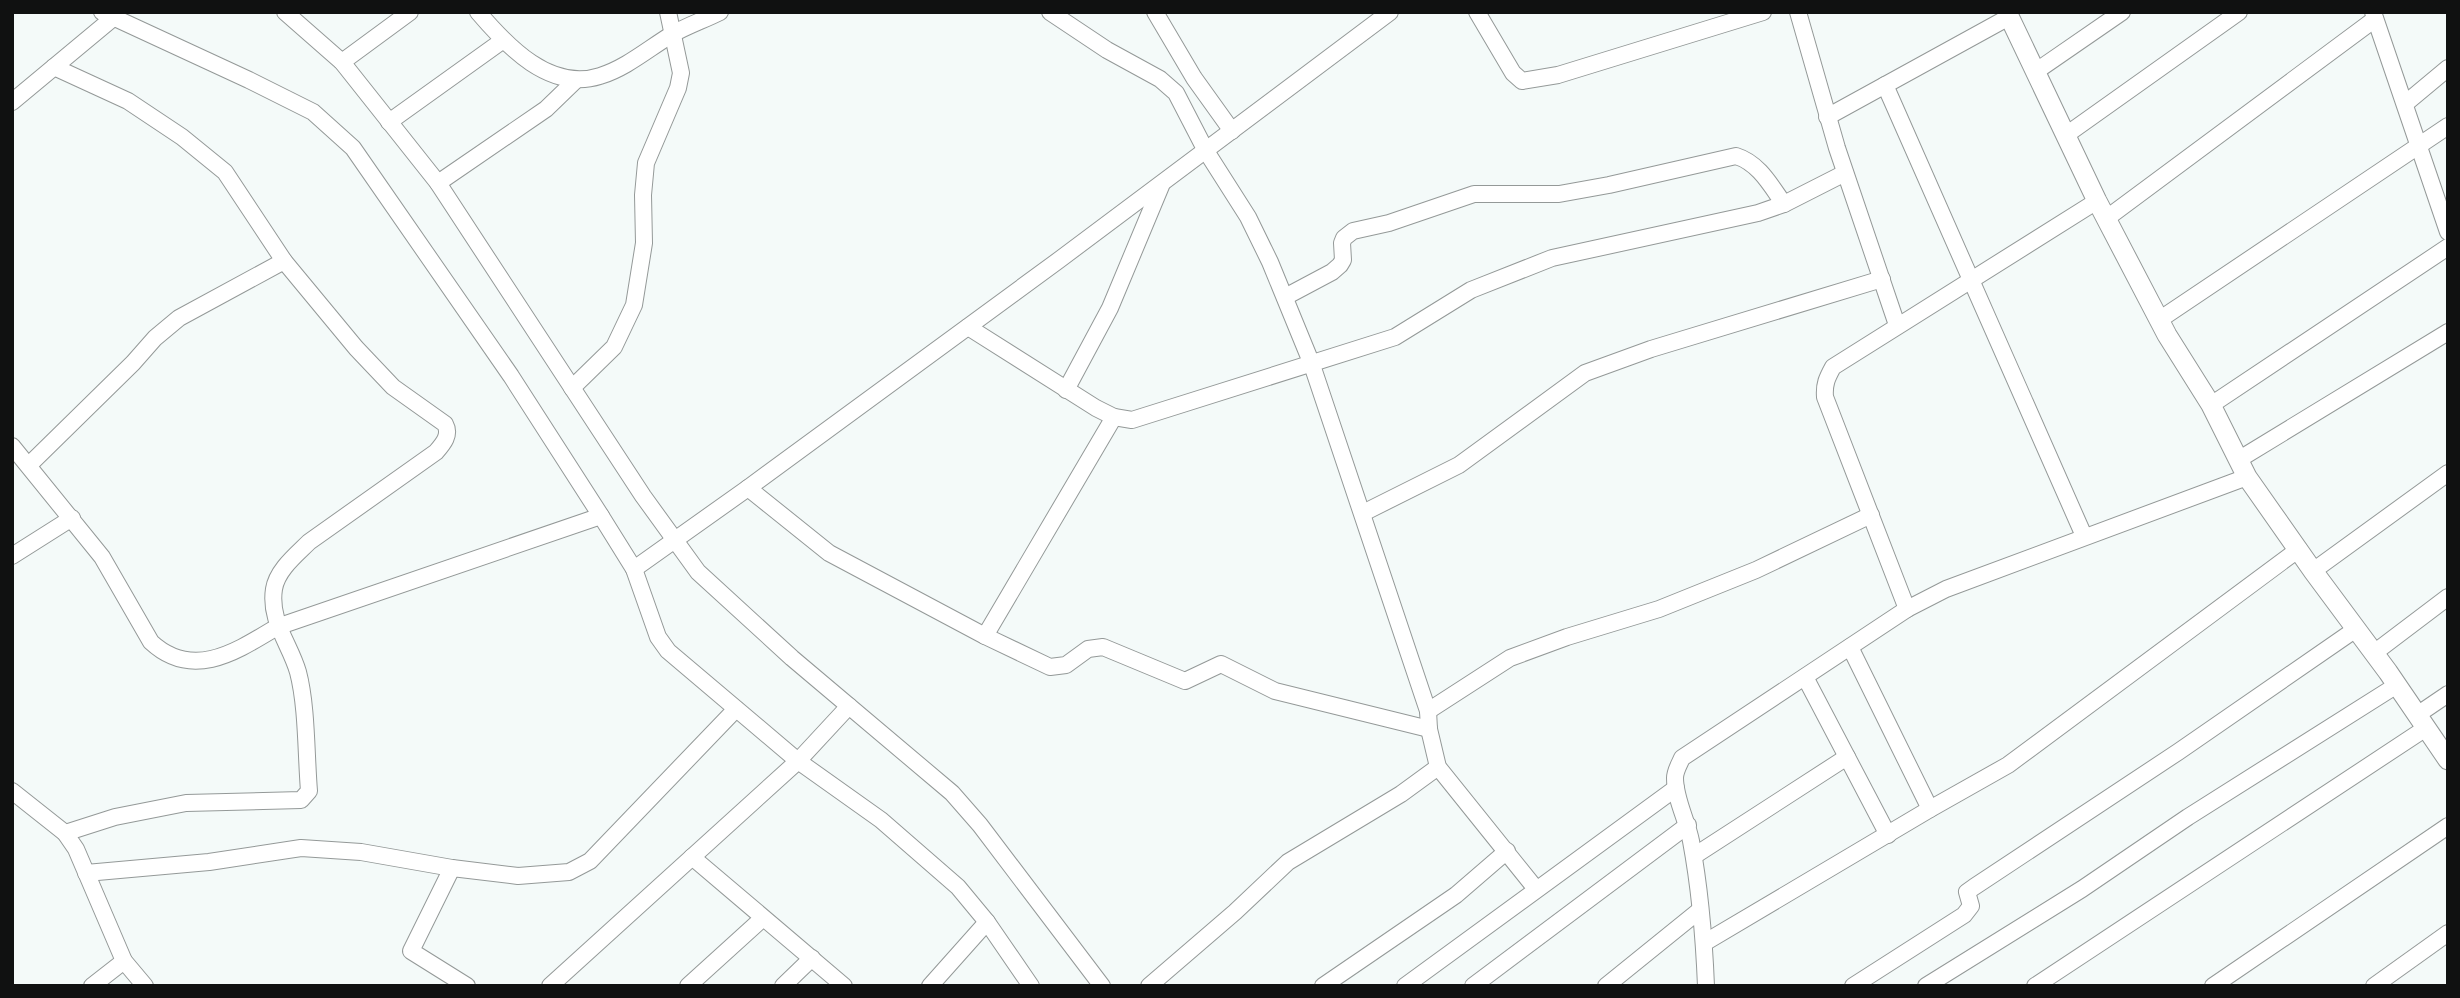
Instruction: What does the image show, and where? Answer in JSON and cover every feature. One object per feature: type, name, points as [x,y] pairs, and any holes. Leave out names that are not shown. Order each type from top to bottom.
[{"type":"street","points":[[285,12],[342,62],[438,183],[572,388],[698,572],[959,801],[1025,882],[1102,986]]},
{"type":"street","points":[[342,62],[410,12]]},
{"type":"street","points":[[478,12],[502,41],[548,73],[576,80],[600,76],[629,62],[673,34],[720,12]]},
{"type":"street","points":[[572,388],[614,347],[634,305],[644,243],[643,195],[646,163],[678,88],[681,73],[668,12]]},
{"type":"street","points":[[1050,12],[1167,84],[1182,101],[1206,151],[1248,217],[1270,262],[1311,362],[1428,711],[1429,729],[1438,767],[1536,889]]},
{"type":"street","points":[[1155,12],[1194,78],[1232,131]]},
{"type":"street","points":[[634,569],[968,327],[1390,12]]},
{"type":"street","points":[[1477,12],[1513,73],[1522,81],[1558,75],[1763,12]]},
{"type":"street","points":[[1798,12],[1827,117],[1898,325]]},
{"type":"street","points":[[2035,72],[2122,12]]},
{"type":"street","points":[[2066,135],[2239,12]]},
{"type":"street","points":[[12,102],[54,67],[107,15],[313,112],[353,148],[511,376],[634,569],[657,637],[674,656],[736,709],[799,761],[881,820],[958,887],[987,922],[1031,986]]},
{"type":"street","points":[[1827,117],[2008,15],[2102,209],[2160,320],[2211,405],[2243,469],[2448,761]]},
{"type":"street","points":[[1907,609],[1825,397],[1824,386],[1833,367],[1970,279],[2102,209],[2374,16],[2448,232]]},
{"type":"street","points":[[389,122],[502,41]]},
{"type":"street","points":[[54,67],[128,101],[182,137],[225,172],[284,261],[356,348],[393,387],[445,424],[448,429],[447,436],[436,452],[309,542],[291,559],[279,576],[274,589],[277,627],[298,671],[301,692],[309,791],[304,798],[186,803],[115,817],[65,833]]},
{"type":"street","points":[[2406,103],[2448,68]]},
{"type":"street","points":[[438,183],[545,109],[576,80]]},
{"type":"street","points":[[1885,85],[2084,536]]},
{"type":"street","points":[[2160,320],[2448,126]]},
{"type":"street","points":[[1284,297],[1332,272],[1340,265],[1343,260],[1342,243],[1353,231],[1389,223],[1474,194],[1559,194],[1736,156],[1747,159],[1755,166],[1784,204]]},
{"type":"street","points":[[968,327],[1066,390],[1114,417],[1132,420],[1395,337],[1471,290],[1552,258],[1731,220],[1784,204],[1845,173]]},
{"type":"street","points":[[1066,390],[1110,308],[1162,184]]},
{"type":"street","points":[[2211,405],[2448,247]]},
{"type":"street","points":[[29,466],[155,338],[179,318],[284,261]]},
{"type":"street","points":[[1363,513],[1459,466],[1585,373],[1596,368],[1882,279]]},
{"type":"street","points":[[1706,986],[1694,856],[1675,775],[1690,752],[1907,609],[1946,589],[2084,536],[2243,469],[2448,332]]},
{"type":"street","points":[[985,636],[1114,417]]},
{"type":"street","points":[[12,446],[102,557],[151,642],[161,652],[189,661],[208,660],[234,653],[277,627],[600,516]]},
{"type":"street","points":[[2313,571],[2448,473]]},
{"type":"street","points":[[748,488],[829,553],[985,636],[1050,667],[1066,665],[1095,646],[1185,681],[1221,664],[1275,691],[1429,729]]},
{"type":"street","points":[[1428,711],[1510,659],[1567,637],[1659,609],[1756,570],[1871,515]]},
{"type":"street","points":[[12,556],[72,518]]},
{"type":"street","points":[[1704,943],[2008,765],[2298,549]]},
{"type":"street","points":[[2374,653],[2448,597]]},
{"type":"street","points":[[1853,986],[1964,915],[1971,906],[1967,894],[1971,889],[2178,752],[2356,629]]},
{"type":"street","points":[[1850,647],[1930,809]]},
{"type":"street","points":[[1805,677],[1888,835]]},
{"type":"street","points":[[1926,986],[2082,889],[2188,817],[2397,685]]},
{"type":"street","points":[[2035,986],[2422,722],[2448,694]]},
{"type":"street","points":[[555,984],[799,761],[849,706]]},
{"type":"street","points":[[86,873],[209,862],[301,848],[361,852],[518,876],[569,872],[590,861],[736,709]]},
{"type":"street","points":[[1694,856],[1847,757]]},
{"type":"street","points":[[1149,986],[1288,862],[1401,794],[1438,767]]},
{"type":"street","points":[[1405,986],[1676,788]]},
{"type":"street","points":[[12,791],[65,833],[76,849],[124,961],[145,986]]},
{"type":"street","points":[[1473,986],[1688,825]]},
{"type":"street","points":[[2213,986],[2448,825]]},
{"type":"street","points":[[1323,986],[1456,895],[1507,851]]},
{"type":"street","points":[[692,858],[844,986]]},
{"type":"street","points":[[452,868],[411,951],[467,986]]},
{"type":"street","points":[[1606,986],[1700,910]]},
{"type":"street","points":[[688,986],[763,918]]},
{"type":"street","points":[[930,986],[987,922]]},
{"type":"street","points":[[2374,986],[2448,933]]},
{"type":"street","points":[[783,986],[811,958]]},
{"type":"street","points":[[92,986],[124,961]]}]
